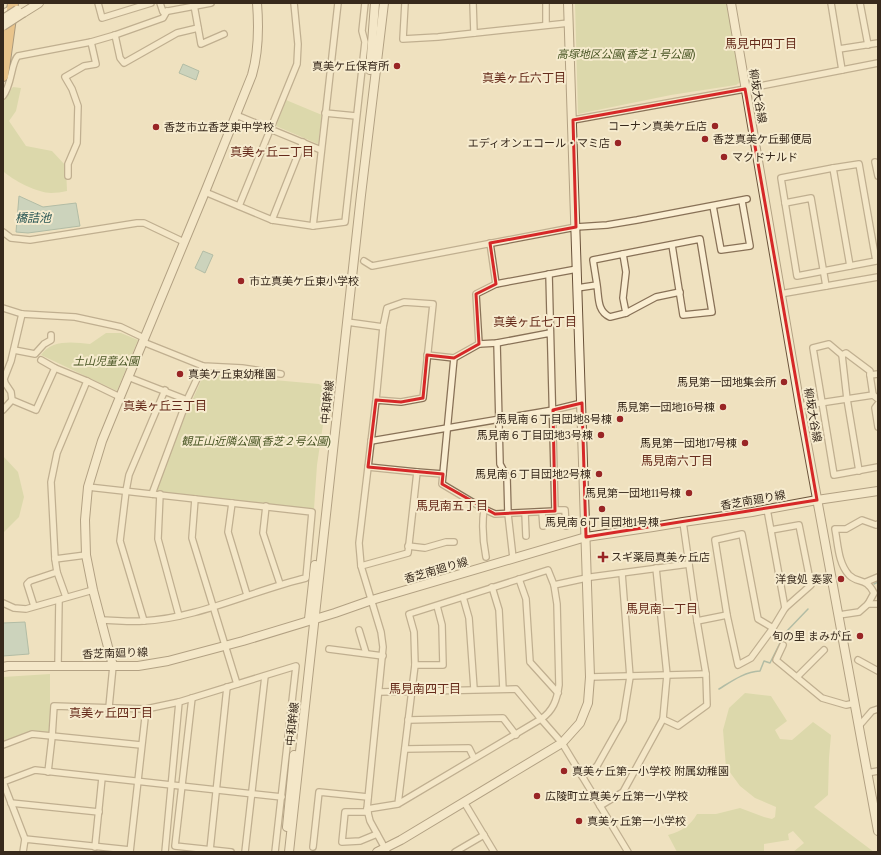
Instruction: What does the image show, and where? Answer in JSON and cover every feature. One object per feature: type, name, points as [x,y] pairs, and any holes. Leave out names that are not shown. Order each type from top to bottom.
[{"type":"highway","points":[[3,76],[5,29],[14,9]]},
{"type":"street","points":[[3,19],[14,9],[28,3]]},
{"type":"street","points":[[14,9],[39,3]]},
{"type":"street","points":[[98,3],[102,18],[151,3]]},
{"type":"street","points":[[160,3],[162,12],[211,3]]},
{"type":"street","points":[[109,707],[113,666],[100,620],[86,555],[88,487],[102,441],[205,192],[255,65],[259,36],[257,3]]},
{"type":"street","points":[[239,206],[297,64],[298,44],[294,3]]},
{"type":"street","points":[[313,226],[338,3]]},
{"type":"street","points":[[205,192],[272,220],[313,226],[345,222],[365,42],[362,31],[365,3]]},
{"type":"street","name":"中和幹線","points":[[289,852],[375,3]]},
{"type":"street","name":"中和幹線","points":[[284,852],[347,322],[375,69],[384,3]]},
{"type":"street","points":[[405,3],[403,39],[569,23]]},
{"type":"street","points":[[473,3],[474,33]]},
{"type":"street","points":[[546,3],[546,25]]},
{"type":"street","points":[[377,852],[386,850],[562,743],[580,723],[588,703],[590,677],[586,537],[568,3]]},
{"type":"street","name":"柳坂大谷線","points":[[731,3],[765,197],[780,294],[817,500],[867,773],[875,796],[878,831]]},
{"type":"street","points":[[831,3],[842,70]]},
{"type":"street","points":[[860,3],[868,45]]},
{"type":"street","points":[[194,5],[201,44],[224,34]]},
{"type":"street","points":[[3,96],[8,88],[15,60],[18,56],[91,42],[115,35],[163,18],[167,11]]},
{"type":"street","points":[[115,35],[120,58],[124,63],[177,33],[198,28]]},
{"type":"street","points":[[68,176],[68,164],[77,143],[78,106],[72,89],[65,77],[84,66],[96,64],[91,42]]},
{"type":"street","points":[[839,49],[878,43]]},
{"type":"street","points":[[573,120],[878,63]]},
{"type":"street","points":[[325,113],[356,116]]},
{"type":"street","points":[[236,115],[321,150]]},
{"type":"street","points":[[272,220],[303,142]]},
{"type":"street","points":[[875,162],[878,176]]},
{"type":"street","points":[[859,164],[875,244],[876,261],[797,276],[781,178],[833,168],[859,164]]},
{"type":"street","points":[[833,168],[850,266]]},
{"type":"street","points":[[785,203],[811,198],[826,286]]},
{"type":"street","points":[[364,261],[372,266],[576,227],[614,224],[744,200],[750,246],[721,250],[713,206]]},
{"type":"street","points":[[3,232],[11,238],[30,240],[144,223],[184,242]]},
{"type":"street","points":[[672,245],[680,292],[683,316],[712,312],[700,239],[593,260],[600,308],[603,314],[610,317],[626,313],[656,297],[680,292]]},
{"type":"street","points":[[490,244],[496,284]]},
{"type":"street","points":[[623,254],[626,272],[623,290],[626,313]]},
{"type":"street","points":[[479,344],[476,294],[496,284],[577,269]]},
{"type":"street","points":[[548,274],[555,510]]},
{"type":"street","points":[[780,294],[878,277]]},
{"type":"street","points":[[578,288],[597,285]]},
{"type":"street","points":[[376,400],[401,402],[423,398],[433,304],[404,302],[386,308],[359,543],[361,566],[381,632],[383,656],[368,797],[368,811],[370,821],[386,850]]},
{"type":"street","points":[[3,308],[22,314],[75,317],[121,327],[144,340],[203,366],[242,368],[281,374]]},
{"type":"street","points":[[3,410],[12,400],[11,392],[4,379],[14,350],[22,314]]},
{"type":"street","points":[[347,322],[383,327]]},
{"type":"street","points":[[427,355],[454,358],[479,344],[497,343],[550,334]]},
{"type":"street","points":[[14,350],[35,354],[44,344],[51,340],[51,335]]},
{"type":"street","points":[[497,343],[500,464],[507,476],[508,514],[513,558]]},
{"type":"street","points":[[859,471],[847,399],[842,355],[829,344],[813,348],[834,475],[859,471],[878,467]]},
{"type":"street","points":[[842,355],[846,353],[870,371],[873,395],[878,399]]},
{"type":"street","points":[[454,358],[442,484],[495,514],[565,510],[566,526]]},
{"type":"street","points":[[41,360],[55,368],[120,397]]},
{"type":"street","points":[[152,494],[187,400],[203,366]]},
{"type":"street","points":[[12,400],[36,410],[55,368]]},
{"type":"street","points":[[870,375],[878,374]]},
{"type":"street","points":[[128,376],[187,400]]},
{"type":"street","points":[[66,597],[57,572],[55,559],[51,482],[56,453],[87,381]]},
{"type":"street","points":[[144,621],[120,541],[129,475],[165,390]]},
{"type":"street","points":[[800,406],[873,395]]},
{"type":"street","points":[[371,441],[553,410],[582,403]]},
{"type":"street","points":[[878,404],[875,408],[878,427]]},
{"type":"street","points":[[368,467],[443,474]]},
{"type":"street","points":[[361,566],[408,553],[417,472]]},
{"type":"street","points":[[88,487],[312,512],[306,578],[280,584],[179,616],[144,621],[100,620]]},
{"type":"street","name":"香芝南廻り線","points":[[3,667],[58,665],[138,666],[168,661],[226,646],[336,613],[372,600],[492,566],[513,558],[586,537],[878,491]]},
{"type":"street","points":[[160,494],[158,539],[179,616]]},
{"type":"street","points":[[195,499],[192,538],[237,684]]},
{"type":"street","points":[[232,503],[228,532],[246,595]]},
{"type":"street","points":[[266,506],[263,533],[280,584]]},
{"type":"street","points":[[484,509],[484,548],[486,557]]},
{"type":"street","points":[[767,509],[785,608]]},
{"type":"street","points":[[542,512],[542,526]]},
{"type":"street","points":[[526,513],[526,536]]},
{"type":"street","points":[[839,615],[859,612],[868,604],[874,593],[866,582],[850,576],[841,559],[835,529],[846,529],[862,520],[876,525],[878,524]]},
{"type":"street","points":[[663,719],[678,726],[707,705],[706,674],[683,522]]},
{"type":"street","points":[[771,530],[799,525],[811,585],[785,608],[773,628],[751,658],[738,664],[727,615],[715,540],[742,534],[758,619],[773,628]]},
{"type":"street","points":[[408,546],[425,548],[446,542],[454,542]]},
{"type":"street","points":[[55,559],[86,555]]},
{"type":"street","points":[[554,585],[622,573],[689,564]]},
{"type":"street","points":[[600,806],[623,792],[663,719],[668,675],[656,568]]},
{"type":"street","points":[[378,834],[360,841],[342,842],[345,812],[368,811],[398,804],[541,719],[552,709],[558,693],[557,604],[554,585],[548,570],[409,614],[414,632],[415,665],[398,804]]},
{"type":"street","points":[[34,606],[27,584],[30,581],[57,572]]},
{"type":"street","points":[[582,776],[597,766],[622,720],[630,677],[622,573]]},
{"type":"street","points":[[866,582],[878,577]]},
{"type":"street","points":[[519,579],[526,599],[530,662],[558,693]]},
{"type":"street","points":[[492,587],[499,610],[503,689]]},
{"type":"street","points":[[3,603],[14,608],[26,608],[93,590]]},
{"type":"street","points":[[463,597],[469,618],[474,690]]},
{"type":"street","points":[[58,665],[59,600]]},
{"type":"street","points":[[868,604],[878,604]]},
{"type":"street","points":[[415,665],[443,665],[442,626],[437,606]]},
{"type":"street","points":[[697,620],[727,615]]},
{"type":"street","points":[[359,630],[366,653]]},
{"type":"street","points":[[783,645],[776,660],[822,698],[846,705],[855,703]]},
{"type":"street","points":[[329,649],[383,656]]},
{"type":"street","points":[[797,677],[824,650]]},
{"type":"street","points":[[858,660],[878,671]]},
{"type":"street","points":[[48,772],[54,706],[146,709],[179,702],[296,666],[276,852]]},
{"type":"street","points":[[590,677],[706,674]]},
{"type":"street","points":[[245,852],[265,676]]},
{"type":"street","points":[[210,850],[227,687]]},
{"type":"street","points":[[379,692],[516,688],[562,743],[628,852]]},
{"type":"street","points":[[192,698],[175,849],[231,852]]},
{"type":"street","points":[[165,852],[179,702]]},
{"type":"street","points":[[25,839],[130,851],[146,709]]},
{"type":"street","points":[[859,726],[872,711],[878,710]]},
{"type":"street","points":[[408,720],[503,718],[516,734]]},
{"type":"street","points":[[3,745],[32,734],[141,746]]},
{"type":"street","points":[[405,749],[469,748],[474,758]]},
{"type":"street","points":[[23,852],[25,839],[3,782],[35,770],[282,797]]},
{"type":"street","points":[[867,773],[878,771]]},
{"type":"street","points":[[95,847],[102,778]]},
{"type":"street","points":[[313,847],[319,792],[368,797]]},
{"type":"street","points":[[464,802],[494,852]]},
{"type":"street","points":[[11,803],[99,812]]},
{"type":"street","points":[[455,852],[484,836]]},
{"type":"highlighted area","points":[[745,89],[817,500],[586,537],[582,403],[553,410],[555,511],[495,514],[442,484],[443,474],[368,467],[376,400],[401,402],[423,398],[427,355],[454,358],[479,344],[476,294],[496,284],[490,243],[576,227],[573,120]]},
{"type":"green space","name":"高塚地区公園(香芝１号公園)","points":[[575,3],[727,3],[741,82],[736,85],[671,95],[578,114]]},
{"type":"green space","points":[[13,87],[21,88],[16,111],[9,121],[26,146],[52,151],[66,166],[67,191],[51,193],[39,191],[19,182],[3,171],[3,100]]},
{"type":"green space","points":[[286,100],[322,115],[318,144],[276,126]]},
{"type":"green space","name":"土山児童公園","points":[[106,333],[121,333],[138,340],[117,391],[41,355],[51,346],[70,342],[90,344]]},
{"type":"green space","name":"観正山近隣公園(香芝２号公園)","points":[[204,374],[319,384],[328,391],[317,465],[314,509],[156,493],[179,430]]},
{"type":"green space","points":[[3,456],[18,472],[24,497],[19,517],[3,533]]},
{"type":"green space","points":[[50,674],[50,734],[33,732],[3,742],[3,677]]},
{"type":"green space","points":[[745,693],[771,696],[787,721],[775,730],[780,739],[792,740],[813,722],[831,735],[828,795],[814,807],[874,852],[793,852],[804,843],[793,831],[788,834],[789,840],[764,844],[764,852],[677,852],[668,835],[685,828],[697,814],[716,814],[740,808],[764,817],[772,819],[775,817],[776,807],[755,798],[740,786],[726,767],[723,730],[729,708]]},
{"type":"water","points":[[183,64],[199,71],[196,80],[179,73]]},
{"type":"water","name":"橋詰池","points":[[19,196],[43,207],[76,203],[80,226],[28,233],[16,232]]},
{"type":"water","points":[[203,251],[213,255],[205,273],[195,268]]},
{"type":"water","points":[[25,622],[29,654],[3,656],[3,623]]},
{"type":"waterway","points":[[874,584],[878,582]]},
{"type":"waterway","points":[[719,689],[743,675],[760,671],[764,661],[770,663],[785,633],[808,609]]},
{"type":"place","name":"真美ケ丘保育所","points":[[397,66]]},
{"type":"place","name":"コーナン真美ケ丘店","points":[[715,126]]},
{"type":"place","name":"香芝市立香芝東中学校","points":[[156,127]]},
{"type":"place","name":"香芝真美ケ丘郵便局","points":[[705,139]]},
{"type":"place","name":"エディオンエコール・マミ店","points":[[618,143]]},
{"type":"place","name":"マクドナルド","points":[[724,157]]},
{"type":"place","name":"市立真美ケ丘東小学校","points":[[241,281]]},
{"type":"place","name":"真美ケ丘東幼稚園","points":[[180,374]]},
{"type":"place","name":"馬見第一団地集会所","points":[[784,382]]},
{"type":"place","name":"馬見第一団地16号棟","points":[[723,407]]},
{"type":"place","name":"馬見南６丁目団地8号棟","points":[[620,419]]},
{"type":"place","name":"馬見南６丁目団地3号棟","points":[[601,435]]},
{"type":"place","name":"馬見第一団地17号棟","points":[[745,443]]},
{"type":"place","name":"馬見南６丁目団地2号棟","points":[[599,474]]},
{"type":"place","name":"馬見第一団地11号棟","points":[[689,493]]},
{"type":"place","name":"馬見南６丁目団地1号棟","points":[[602,509]]},
{"type":"place","name":"スギ薬局真美ヶ丘店","points":[[603,557]]},
{"type":"place","name":"洋食処 奏家","points":[[841,579]]},
{"type":"place","name":"旬の里 まみが丘","points":[[860,636]]},
{"type":"place","name":"真美ヶ丘第一小学校 附属幼稚園","points":[[564,771]]},
{"type":"place","name":"広陵町立真美ヶ丘第一小学校","points":[[537,796]]},
{"type":"place","name":"真美ヶ丘第一小学校","points":[[579,821]]},
{"type":"district","name":"馬見中四丁目","points":[[761,44]]},
{"type":"district","name":"真美ヶ丘六丁目","points":[[524,78]]},
{"type":"district","name":"真美ヶ丘二丁目","points":[[272,152]]},
{"type":"district","name":"真美ヶ丘七丁目","points":[[535,322]]},
{"type":"district","name":"真美ヶ丘三丁目","points":[[165,406]]},
{"type":"district","name":"馬見南六丁目","points":[[677,461]]},
{"type":"district","name":"馬見南五丁目","points":[[452,506]]},
{"type":"district","name":"馬見南一丁目","points":[[662,609]]},
{"type":"district","name":"馬見南四丁目","points":[[425,689]]},
{"type":"district","name":"真美ヶ丘四丁目","points":[[111,713]]}]
